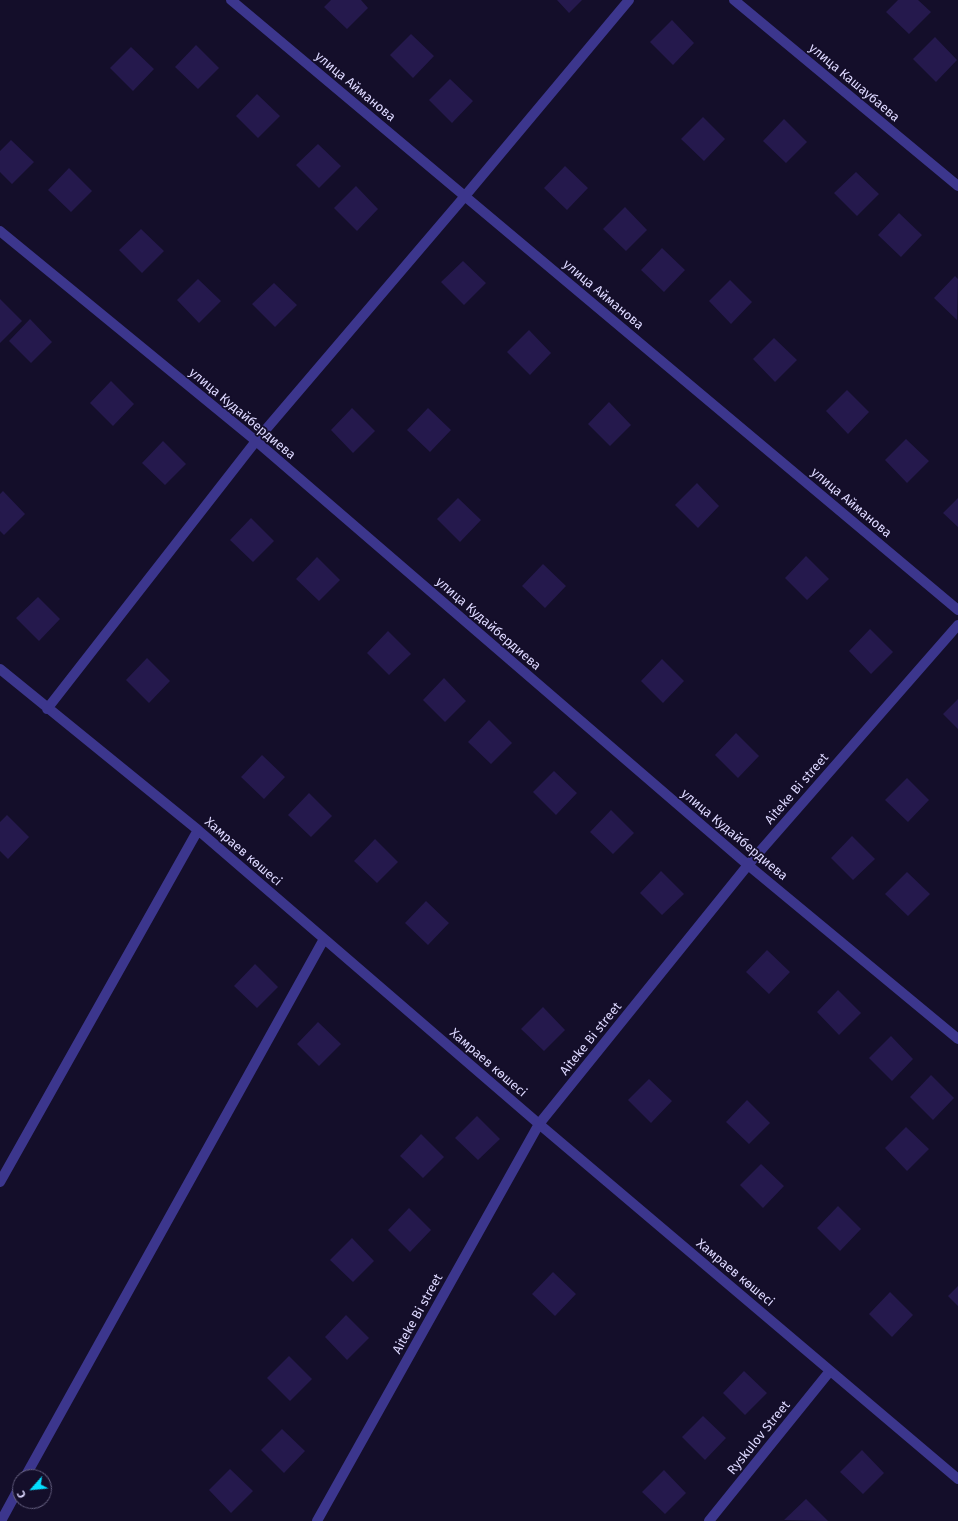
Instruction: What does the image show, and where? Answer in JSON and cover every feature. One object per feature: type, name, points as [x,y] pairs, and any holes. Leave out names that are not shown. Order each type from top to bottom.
[{"type":"street","name":"улица Айманова","points":[[231,0],[958,610]]},
{"type":"street","points":[[47,708],[256,441],[465,196],[629,0]]},
{"type":"street","name":"улица Кашаубаева","points":[[734,0],[958,186]]},
{"type":"street","name":"улица Кудайбердиева","points":[[0,231],[256,441],[748,865],[958,1039]]},
{"type":"street","name":"Aiteke Bi street","points":[[317,1521],[539,1124],[748,865],[958,625]]},
{"type":"street","name":"Хамраев көшесі","points":[[0,669],[198,830],[539,1124],[958,1479]]},
{"type":"street","points":[[0,1182],[198,830]]},
{"type":"street","points":[[29,1469],[324,939]]},
{"type":"street","name":"Ryskulov Street","points":[[709,1521],[830,1371]]},
{"type":"street","points":[[1,1521],[12,1501]]},
{"type":"building","points":[[331,0],[361,0],[368,8],[347,29],[324,7]]},
{"type":"building","points":[[557,0],[582,0],[569,13]]},
{"type":"building","points":[[898,0],[918,0],[931,12],[909,34],[886,12]]},
{"type":"building","points":[[672,20],[694,43],[673,65],[650,42]]},
{"type":"building","points":[[411,34],[434,56],[413,78],[390,55]]},
{"type":"building","points":[[935,37],[957,60],[936,82],[913,59]]},
{"type":"building","points":[[196,45],[219,68],[198,89],[175,67]]},
{"type":"building","points":[[131,47],[154,69],[133,91],[110,68]]},
{"type":"building","points":[[450,79],[473,101],[452,123],[429,100]]},
{"type":"building","points":[[257,94],[280,116],[258,138],[236,116]]},
{"type":"building","points":[[703,117],[725,139],[704,161],[681,139]]},
{"type":"building","points":[[784,119],[807,142],[786,163],[763,141]]},
{"type":"building","points":[[11,140],[34,162],[12,184],[0,172],[0,151]]},
{"type":"building","points":[[318,144],[341,166],[319,188],[296,165]]},
{"type":"building","points":[[565,166],[588,188],[567,210],[544,188]]},
{"type":"building","points":[[69,168],[92,191],[71,212],[48,190]]},
{"type":"building","points":[[856,172],[879,194],[857,216],[834,193]]},
{"type":"building","points":[[356,186],[378,209],[357,231],[334,208]]},
{"type":"building","points":[[625,207],[647,230],[626,251],[603,229]]},
{"type":"building","points":[[899,213],[922,235],[901,257],[878,235]]},
{"type":"building","points":[[141,229],[164,251],[142,273],[119,250]]},
{"type":"building","points":[[662,248],[685,270],[664,292],[641,270]]},
{"type":"building","points":[[463,261],[486,283],[464,305],[441,282]]},
{"type":"building","points":[[955,276],[958,279],[957,320],[934,298]]},
{"type":"building","points":[[198,279],[221,301],[199,323],[177,300]]},
{"type":"building","points":[[730,280],[752,302],[731,324],[709,301]]},
{"type":"building","points":[[274,283],[297,305],[275,327],[252,304]]},
{"type":"building","points":[[0,299],[22,321],[0,343]]},
{"type":"building","points":[[30,319],[52,342],[31,363],[9,341]]},
{"type":"building","points":[[529,330],[551,353],[530,375],[507,352]]},
{"type":"building","points":[[774,338],[797,360],[775,382],[753,359]]},
{"type":"building","points":[[111,381],[134,404],[113,426],[90,403]]},
{"type":"building","points":[[847,390],[869,412],[848,434],[826,411]]},
{"type":"building","points":[[609,402],[631,425],[610,446],[588,424]]},
{"type":"building","points":[[352,408],[375,431],[353,453],[331,430]]},
{"type":"building","points":[[428,408],[451,430],[430,452],[407,430]]},
{"type":"building","points":[[906,439],[929,461],[907,483],[885,460]]},
{"type":"building","points":[[163,441],[186,464],[165,485],[142,463]]},
{"type":"building","points":[[697,483],[719,506],[698,528],[675,505]]},
{"type":"building","points":[[3,491],[25,514],[4,535],[0,531],[0,494]]},
{"type":"building","points":[[458,498],[481,520],[460,542],[437,519]]},
{"type":"building","points":[[958,498],[958,527],[943,513]]},
{"type":"building","points":[[251,518],[274,541],[253,562],[230,540]]},
{"type":"building","points":[[806,556],[829,579],[807,600],[785,578]]},
{"type":"building","points":[[317,557],[340,580],[319,601],[296,579]]},
{"type":"building","points":[[543,564],[566,586],[545,608],[522,586]]},
{"type":"building","points":[[38,597],[60,619],[39,641],[16,618]]},
{"type":"building","points":[[870,629],[893,652],[871,674],[849,651]]},
{"type":"building","points":[[388,631],[411,654],[389,675],[367,653]]},
{"type":"building","points":[[147,658],[170,681],[149,703],[126,680]]},
{"type":"building","points":[[662,659],[684,681],[663,703],[641,681]]},
{"type":"building","points":[[444,678],[466,701],[445,722],[423,700]]},
{"type":"building","points":[[958,699],[958,729],[943,714]]},
{"type":"building","points":[[489,720],[512,743],[491,764],[468,742]]},
{"type":"building","points":[[736,733],[759,756],[738,778],[715,755]]},
{"type":"building","points":[[262,755],[285,777],[264,799],[241,777]]},
{"type":"building","points":[[554,771],[577,793],[556,815],[533,792]]},
{"type":"building","points":[[907,778],[929,800],[908,822],[885,800]]},
{"type":"building","points":[[309,793],[332,816],[311,837],[288,815]]},
{"type":"building","points":[[611,810],[634,833],[613,854],[590,832]]},
{"type":"building","points":[[7,815],[29,837],[8,859],[0,851],[0,822]]},
{"type":"building","points":[[852,836],[875,859],[853,880],[831,858]]},
{"type":"building","points":[[375,839],[398,862],[377,883],[354,861]]},
{"type":"building","points":[[661,871],[684,894],[662,915],[640,893]]},
{"type":"building","points":[[907,872],[930,894],[908,916],[885,894]]},
{"type":"building","points":[[426,901],[449,923],[428,945],[405,923]]},
{"type":"building","points":[[767,950],[790,972],[769,994],[746,972]]},
{"type":"building","points":[[255,964],[278,987],[257,1008],[234,986]]},
{"type":"building","points":[[838,990],[861,1013],[839,1035],[817,1012]]},
{"type":"building","points":[[543,1007],[565,1030],[544,1051],[521,1029]]},
{"type":"building","points":[[318,1022],[341,1044],[319,1066],[297,1044]]},
{"type":"building","points":[[891,1036],[913,1059],[892,1081],[869,1058]]},
{"type":"building","points":[[931,1075],[954,1098],[933,1120],[910,1097]]},
{"type":"building","points":[[649,1079],[672,1101],[651,1123],[628,1100]]},
{"type":"building","points":[[747,1100],[770,1123],[749,1144],[726,1122]]},
{"type":"building","points":[[477,1116],[500,1139],[478,1160],[455,1138]]},
{"type":"building","points":[[906,1127],[929,1149],[907,1171],[885,1148]]},
{"type":"building","points":[[421,1134],[444,1157],[423,1178],[400,1156]]},
{"type":"building","points":[[761,1164],[784,1186],[763,1208],[740,1185]]},
{"type":"building","points":[[838,1206],[861,1229],[840,1251],[817,1228]]},
{"type":"building","points":[[409,1208],[431,1230],[410,1252],[388,1230]]},
{"type":"building","points":[[352,1238],[374,1261],[353,1282],[330,1260]]},
{"type":"building","points":[[553,1272],[576,1294],[555,1316],[532,1294]]},
{"type":"building","points":[[958,1286],[958,1306],[948,1296]]},
{"type":"building","points":[[890,1292],[913,1315],[892,1337],[869,1314]]},
{"type":"building","points":[[346,1315],[369,1338],[347,1360],[325,1337]]},
{"type":"building","points":[[289,1356],[312,1379],[290,1401],[267,1378]]},
{"type":"building","points":[[744,1371],[767,1393],[745,1415],[723,1393]]},
{"type":"building","points":[[703,1416],[726,1438],[705,1460],[682,1437]]},
{"type":"building","points":[[282,1429],[305,1451],[284,1473],[261,1450]]},
{"type":"building","points":[[862,1450],[884,1473],[863,1494],[840,1472]]},
{"type":"building","points":[[230,1469],[253,1491],[231,1513],[209,1490]]},
{"type":"building","points":[[664,1470],[686,1493],[665,1514],[642,1492]]},
{"type":"building","points":[[806,1499],[828,1521],[784,1520]]}]
